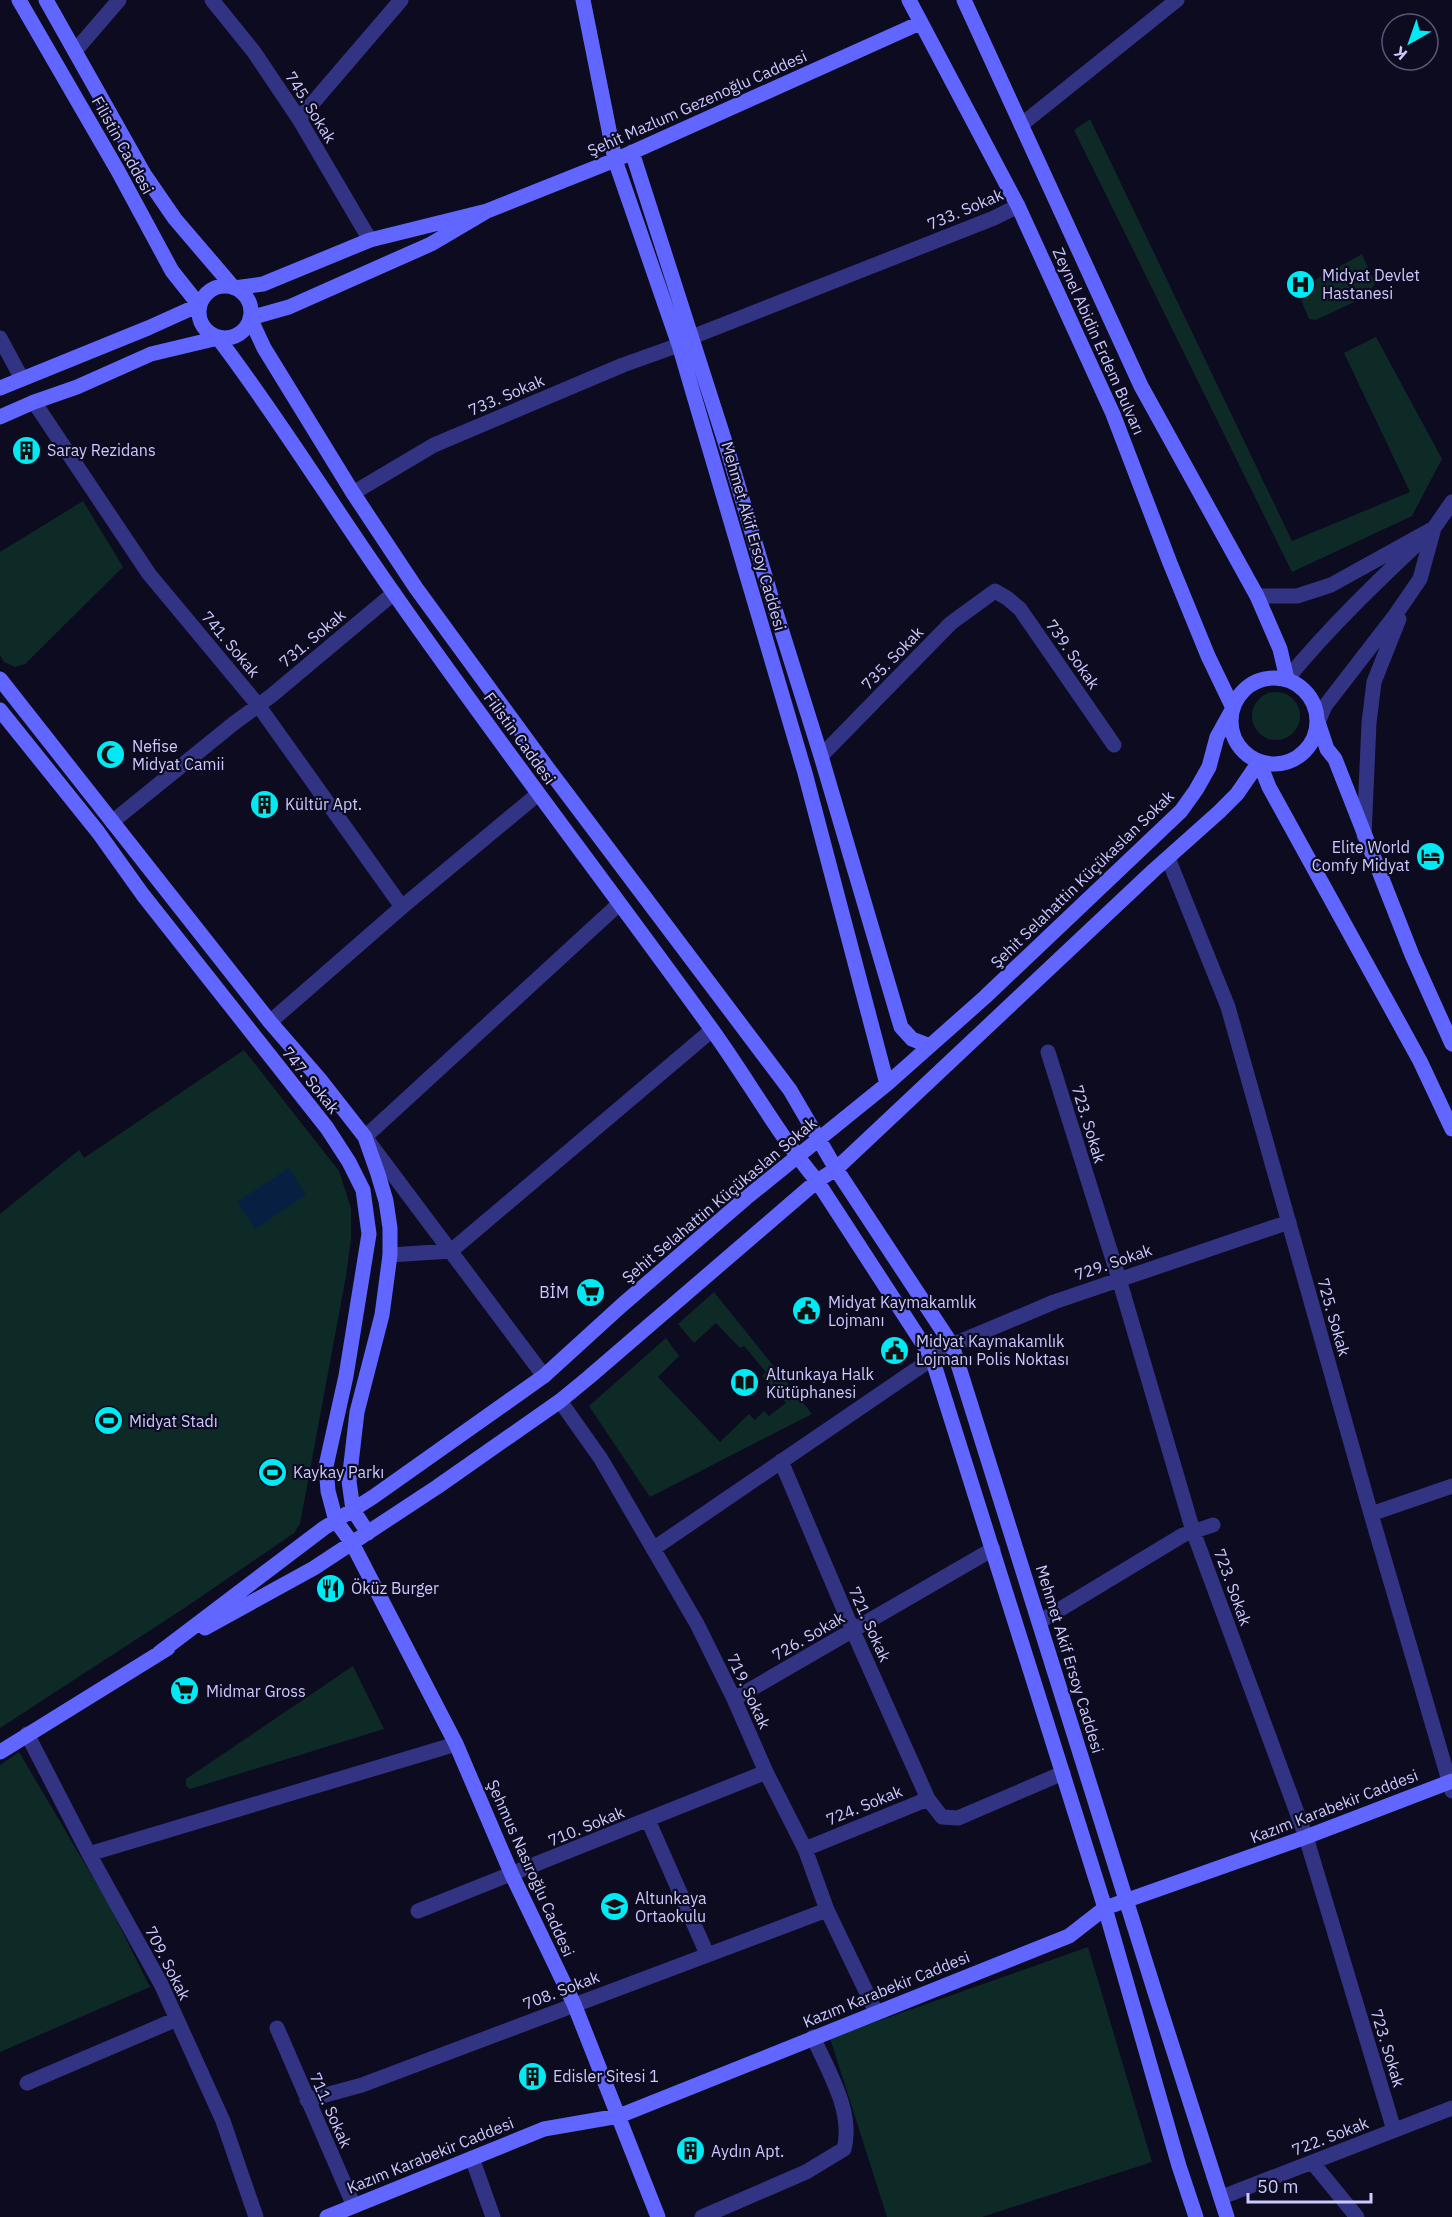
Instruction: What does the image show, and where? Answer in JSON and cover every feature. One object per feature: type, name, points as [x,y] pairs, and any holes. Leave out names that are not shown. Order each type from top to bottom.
[{"type":"street","name":"Filistin Caddesi","points":[[19,0],[118,171],[172,271],[199,305]]},
{"type":"street","name":"Filistin Caddesi","points":[[46,0],[144,174],[175,219],[234,288]]},
{"type":"street","points":[[75,51],[119,0]]},
{"type":"street","name":"745. Sokak","points":[[212,0],[254,52],[299,119],[370,240]]},
{"type":"street","points":[[299,119],[401,0]]},
{"type":"street","name":"Mehmet Akif Ersoy Caddesi","points":[[583,0],[615,160],[686,341],[805,773],[887,1084]]},
{"type":"street","name":"Zeynel Abidin Erdem Bulvarı","points":[[909,0],[1018,206],[1113,414],[1170,563],[1208,656],[1233,708]]},
{"type":"street","name":"Zeynel Abidin Erdem Bulvarı","points":[[964,0],[1141,387],[1257,596],[1280,649],[1287,679]]},
{"type":"street","points":[[1021,125],[1177,0]]},
{"type":"street","name":"Şehit Mazlum Gezenoğlu Caddesi","points":[[234,288],[263,284],[370,240],[487,211],[615,160],[920,23]]},
{"type":"street","points":[[632,152],[686,341],[821,756],[901,1027],[912,1039],[930,1046]]},
{"type":"street","name":"733. Sokak","points":[[353,493],[434,445],[623,365],[994,218],[1018,206]]},
{"type":"street","name":"Şehit Mazlum Gezenoğlu Caddesi","points":[[250,318],[289,307],[431,244],[487,211]]},
{"type":"street","points":[[0,388],[199,305],[209,291],[226,286],[234,288],[246,297],[249,303],[250,318],[242,332],[226,339],[218,338],[151,354],[77,387],[0,417]]},
{"type":"street","points":[[199,305],[200,321],[204,329],[218,338]]},
{"type":"street","name":"Filistin Caddesi","points":[[250,318],[264,348],[353,493],[423,598],[549,770],[790,1090],[818,1140]]},
{"type":"street","points":[[0,338],[22,378]]},
{"type":"street","name":"Filistin Caddesi","points":[[218,338],[258,391],[394,593],[537,794],[712,1030],[797,1157]]},
{"type":"street","name":"741. Sokak","points":[[34,402],[149,574],[258,705],[402,908]]},
{"type":"street","points":[[1287,679],[1366,594],[1434,528],[1452,502]]},
{"type":"street","points":[[1257,596],[1297,596],[1331,585],[1434,528]]},
{"type":"street","points":[[1434,528],[1420,579],[1326,706],[1318,722],[1309,748],[1299,757],[1286,763],[1259,762],[1238,746],[1231,721],[1233,708],[1239,695],[1248,686],[1260,680],[1274,677],[1287,679],[1306,691],[1317,711],[1318,722],[1328,748],[1335,759],[1412,955],[1452,1044]]},
{"type":"street","name":"735. Sokak","points":[[821,756],[951,623],[995,591]]},
{"type":"street","name":"739. Sokak","points":[[995,591],[1008,598],[1020,609],[1114,745]]},
{"type":"street","name":"731. Sokak","points":[[112,822],[394,593]]},
{"type":"street","points":[[1364,836],[1374,682],[1407,597]]},
{"type":"street","points":[[0,679],[270,1022],[322,1082],[544,1376]]},
{"type":"street","name":"Şehit Selahattin Küçükaslan Sokak","points":[[159,1653],[324,1528],[544,1376],[622,1305],[887,1084],[986,997],[1181,811],[1209,767],[1218,737],[1233,708]]},
{"type":"street","name":"747. Sokak","points":[[3,719],[98,832],[158,913],[327,1128],[349,1162],[363,1190],[369,1234],[346,1376],[326,1466],[328,1491],[336,1521],[352,1543]]},
{"type":"street","points":[[1259,762],[1269,787],[1420,1061],[1452,1129]]},
{"type":"street","name":"Şehit Selahattin Küçükaslan Sokak","points":[[0,1752],[159,1653],[314,1568],[437,1487],[560,1401],[817,1181],[836,1169],[1237,794],[1259,762]]},
{"type":"street","points":[[270,1022],[537,794]]},
{"type":"street","name":"725. Sokak","points":[[1167,858],[1228,1007],[1371,1515],[1451,1785]]},
{"type":"street","points":[[364,1137],[619,904]]},
{"type":"street","points":[[390,1255],[451,1251],[712,1030]]},
{"type":"street","name":"723. Sokak","points":[[1048,1053],[1119,1279],[1193,1531],[1306,1837],[1394,2130]]},
{"type":"street","points":[[364,1137],[386,1201],[390,1228],[390,1255],[382,1315],[357,1412],[349,1481],[353,1510],[368,1533]]},
{"type":"street","name":"Mehmet Akif Ersoy Caddesi","points":[[818,1140],[952,1345],[1227,2217]]},
{"type":"street","points":[[797,1157],[817,1181],[932,1358],[1105,1908],[1179,2166],[1196,2217]]},
{"type":"street","name":"729. Sokak","points":[[653,1549],[952,1345],[1054,1302],[1289,1222]]},
{"type":"street","name":"719. Sokak","points":[[560,1401],[601,1459],[697,1624],[734,1699],[766,1772],[805,1849],[826,1910],[876,2012]]},
{"type":"street","name":"721. Sokak","points":[[781,1461],[928,1799]]},
{"type":"street","points":[[1371,1515],[1452,1486]]},
{"type":"street","points":[[1039,1622],[1183,1535],[1213,1525]]},
{"type":"street","name":"Şehmus Nasıroğlu Caddesi","points":[[352,1543],[456,1744],[512,1875],[573,2004],[658,2217]]},
{"type":"street","name":"726. Sokak","points":[[734,1699],[993,1549]]},
{"type":"street","name":"709. Sokak","points":[[27,1734],[89,1854],[161,1984],[223,2121],[256,2217]]},
{"type":"street","points":[[89,1854],[456,1744]]},
{"type":"street","name":"710. Sokak","points":[[418,1911],[766,1772]]},
{"type":"street","name":"724. Sokak","points":[[805,1849],[928,1799],[942,1817],[958,1818],[1063,1773]]},
{"type":"street","name":"Kazım Karabekir Caddesi","points":[[327,2217],[544,2129],[619,2116],[1069,1936],[1105,1908],[1451,1785]]},
{"type":"street","points":[[648,1820],[707,1954]]},
{"type":"street","name":"708. Sokak","points":[[307,2100],[362,2085],[826,1910]]},
{"type":"street","points":[[27,2083],[177,2019]]},
{"type":"street","name":"711. Sokak","points":[[277,2028],[354,2206]]},
{"type":"street","points":[[702,2217],[806,2172],[844,2149],[847,2138],[843,2106],[813,2037]]},
{"type":"street","name":"722. Sokak","points":[[1221,2197],[1452,2108]]},
{"type":"street","points":[[472,2158],[493,2217]]},
{"type":"street","points":[[1312,2162],[1357,2217]]},
{"type":"green space","points":[[1090,119],[1292,541],[1410,492],[1344,353],[1376,337],[1442,459],[1412,516],[1292,572],[1074,130]]},
{"type":"green space","points":[[1362,254],[1375,283],[1367,296],[1316,320],[1309,319],[1297,290]]},
{"type":"green space","points":[[83,501],[123,567],[25,664],[15,667],[4,662],[0,655],[0,552]]},
{"type":"green space","points":[[1276,692],[1293,699],[1300,716],[1293,733],[1276,740],[1259,733],[1252,716],[1259,699]]},
{"type":"green space","points":[[244,1050],[339,1171],[351,1208],[351,1239],[346,1276],[300,1524],[294,1533],[183,1609],[0,1728],[0,1214],[79,1150],[84,1158]]},
{"type":"green space","points":[[714,1292],[812,1414],[650,1497],[589,1406],[666,1338],[679,1356],[658,1377],[720,1442],[749,1414],[755,1420],[764,1411],[769,1416],[786,1403],[762,1376],[766,1372],[744,1346],[740,1348],[716,1323],[694,1343],[678,1324]]},
{"type":"green space","points":[[353,1666],[384,1729],[190,1789],[186,1786],[186,1779]]},
{"type":"green space","points":[[19,1752],[108,1903],[150,1987],[0,2052],[0,1765]]},
{"type":"green space","points":[[1088,1947],[1152,2162],[982,2217],[887,2217],[830,2038]]},
{"type":"water","points":[[289,1168],[306,1195],[255,1229],[237,1202]]},
{"type":"place","name":"Midyat Devlet Hastanesi","points":[[1301,284]]},
{"type":"place","name":"Saray Rezidans","points":[[26,450]]},
{"type":"place","name":"Nefise Midyat Camii","points":[[111,755]]},
{"type":"place","name":"Kültür Apt.","points":[[264,804]]},
{"type":"place","name":"Elite World Comfy Midyat","points":[[1431,856]]},
{"type":"place","name":"BİM","points":[[590,1292]]},
{"type":"place","name":"Midyat Kaymakamlık Lojmanı","points":[[807,1311]]},
{"type":"place","name":"Midyat Kaymakamlık Lojmanı Polis Noktası","points":[[895,1350]]},
{"type":"place","name":"Altunkaya Halk Kütüphanesi","points":[[745,1383]]},
{"type":"place","name":"Midyat Stadı","points":[[108,1421]]},
{"type":"place","name":"Kaykay Parkı","points":[[272,1472]]},
{"type":"place","name":"Öküz Burger","points":[[330,1588]]},
{"type":"place","name":"Midmar Gross","points":[[185,1691]]},
{"type":"place","name":"Altunkaya Ortaokulu","points":[[614,1907]]},
{"type":"place","name":"Edisler Sitesi 1","points":[[532,2076]]},
{"type":"place","name":"Aydın Apt.","points":[[690,2151]]}]
